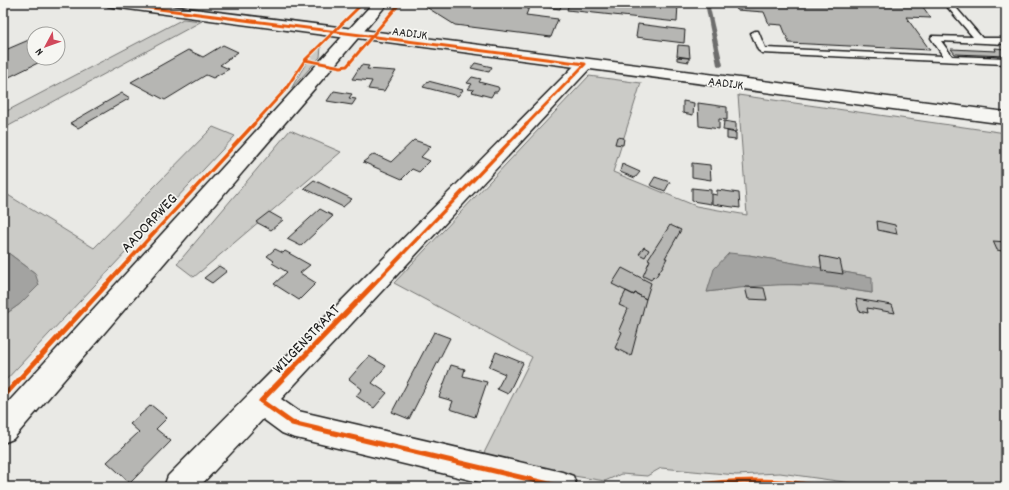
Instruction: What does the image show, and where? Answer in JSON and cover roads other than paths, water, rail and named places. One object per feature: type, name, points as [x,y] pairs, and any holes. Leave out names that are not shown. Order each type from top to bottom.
[{"type":"street","name":"AADIJK","points":[[113,3],[1006,118]]},
{"type":"street","name":"AADORPWEG","points":[[3,429],[381,3]]},
{"type":"street","name":"WILGENSTRAAT","points":[[179,487],[585,64]]},
{"type":"street","points":[[261,401],[292,423],[562,487]]},
{"type":"lane","points":[[948,3],[980,40]]},
{"type":"lane","points":[[755,33],[762,50],[1006,61]]},
{"type":"lane","points":[[950,59],[935,38],[1006,42]]},
{"type":"waterway","points":[[707,3],[720,65]]}]
